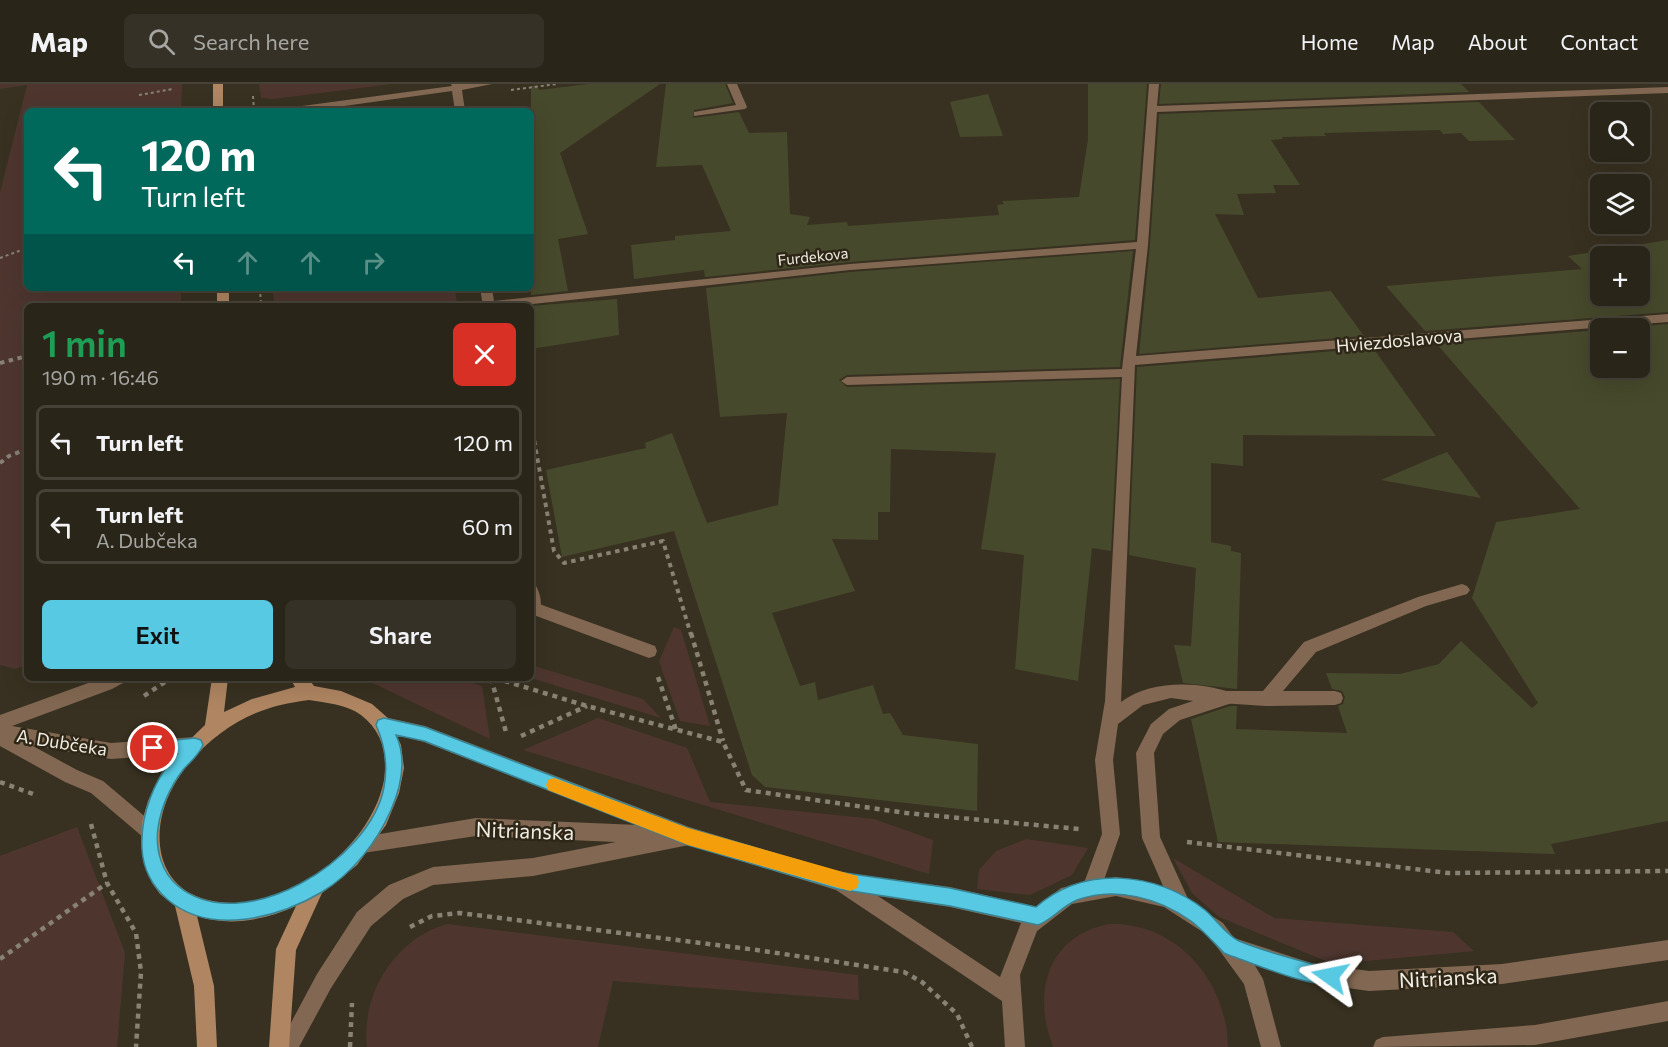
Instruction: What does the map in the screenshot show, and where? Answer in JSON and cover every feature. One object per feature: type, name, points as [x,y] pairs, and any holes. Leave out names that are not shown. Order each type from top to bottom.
[{"type":"main road","points":[[218,84],[218,108]]},
{"type":"main road","points":[[213,730],[220,681]]},
{"type":"main road","points":[[300,681],[309,693]]},
{"type":"main road","points":[[309,693],[327,693],[360,704],[374,713],[384,725],[394,754],[392,789],[380,817],[363,844],[333,873],[316,885],[270,907],[224,912],[202,909],[184,902],[163,884],[151,859],[149,831],[154,809],[164,786],[177,765],[213,730],[250,707],[290,695],[309,693]]},
{"type":"main road","points":[[279,1047],[286,950],[316,885]]},
{"type":"main road","points":[[184,902],[204,986],[207,1047]]},
{"type":"street","points":[[307,108],[456,86],[487,84]]},
{"type":"street","points":[[697,114],[742,107],[732,84]]},
{"type":"street","points":[[1092,887],[1111,834],[1104,760],[1113,700],[1129,367],[1142,245],[1154,84]]},
{"type":"street","points":[[456,86],[460,108]]},
{"type":"street","points":[[1152,109],[1668,90]]},
{"type":"street","name":"Furdekova","points":[[516,303],[850,267],[1142,245]]},
{"type":"street","name":"Hviezdoslavova","points":[[847,381],[1129,367],[1668,318]]},
{"type":"street","points":[[1266,699],[1310,647],[1423,601],[1462,590]]},
{"type":"street","points":[[534,608],[649,651]]},
{"type":"street","points":[[0,723],[112,681]]},
{"type":"street","points":[[1109,721],[1138,699],[1171,691],[1226,698],[1335,698]]},
{"type":"street","points":[[1180,904],[1151,838],[1144,753],[1157,729],[1175,714],[1226,698]]},
{"type":"street","name":"Nitrianska","points":[[384,725],[425,734],[688,836],[838,880],[950,897],[1038,917]]},
{"type":"street","name":"A. Dubčeka","points":[[0,732],[111,751],[195,745]]},
{"type":"street","name":"A. Dubčeka","points":[[0,737],[71,776],[97,787],[149,831]]},
{"type":"street","name":"Nitrianska","points":[[363,844],[476,827],[688,836]]},
{"type":"street","points":[[288,1047],[324,981],[364,919],[396,892],[433,876],[533,867],[688,836]]},
{"type":"street","name":"Nitrianska","points":[[838,880],[1007,993]]},
{"type":"street","name":"Nitrianska","points":[[1015,1047],[1009,1021],[1007,993],[1010,970],[1026,932],[1053,903],[1072,893],[1092,887],[1130,886],[1164,896],[1180,904],[1198,915],[1231,947],[1245,965],[1256,986],[1264,1008],[1271,1047]]},
{"type":"street","name":"Nitrianska","points":[[1231,947],[1311,973],[1369,981],[1502,974],[1668,951]]},
{"type":"street","points":[[1383,1047],[1535,1035],[1668,1011]]},
{"type":"path","points":[[139,95],[173,89]]},
{"type":"path","points":[[253,96],[254,108]]},
{"type":"path","points":[[0,258],[24,249]]},
{"type":"path","points":[[0,363],[24,357]]},
{"type":"path","points":[[534,440],[554,551],[564,563],[663,542],[723,742],[746,790],[906,813],[1090,830],[1111,834]]},
{"type":"path","points":[[0,464],[9,456],[24,450]]},
{"type":"path","points":[[649,651],[676,730]]},
{"type":"path","points":[[134,702],[166,681]]},
{"type":"path","points":[[494,681],[509,742]]},
{"type":"path","points":[[503,681],[723,742]]},
{"type":"path","points":[[519,737],[587,706]]},
{"type":"path","points":[[0,782],[44,797]]},
{"type":"path","points":[[88,812],[107,883],[136,933],[141,972],[136,1047]]},
{"type":"path","points":[[1151,838],[1448,873],[1668,871]]},
{"type":"path","points":[[0,959],[107,883]]},
{"type":"path","points":[[400,932],[432,916],[460,913],[757,950],[904,972],[922,982],[957,1014],[972,1047]]},
{"type":"path","points":[[350,1047],[352,1003],[356,994]]},
{"type":"shaded area","points":[[0,84],[182,84],[181,108],[24,108],[24,291],[181,291],[181,303],[24,303],[24,666],[15,669],[0,665],[0,193],[27,85],[0,89]]},
{"type":"shaded area","points":[[259,84],[391,84],[274,99],[261,98]]},
{"type":"shaded area","points":[[273,291],[455,291],[457,303],[274,303]]},
{"type":"shaded area","points":[[674,627],[681,630],[710,726],[680,721],[659,661]]},
{"type":"shaded area","points":[[534,666],[643,699],[661,718],[534,679]]},
{"type":"shaded area","points":[[368,681],[466,681],[482,686],[490,739]]},
{"type":"shaded area","points":[[598,718],[687,748],[710,802],[874,819],[933,840],[929,874],[523,750]]},
{"type":"shaded area","points":[[77,827],[125,953],[117,1047],[0,1047],[0,856]]},
{"type":"shaded area","points":[[1026,839],[1088,848],[1072,875],[1030,895],[977,889],[979,870],[996,851]]},
{"type":"shaded area","points":[[1173,858],[1274,918],[1453,932],[1474,951],[1333,964],[1219,917],[1192,893]]},
{"type":"shaded area","points":[[447,924],[858,975],[859,1000],[613,981],[598,1047],[367,1047],[370,1007],[385,971],[397,955],[412,942],[428,931]]},
{"type":"shaded area","points":[[1109,924],[1134,926],[1156,933],[1176,945],[1194,960],[1208,979],[1219,1000],[1228,1047],[1053,1047],[1044,1007],[1045,988],[1050,970],[1058,954],[1071,941],[1088,931]]},
{"type":"building","points":[[588,84],[660,84],[560,153],[588,234],[558,239],[568,291],[531,295],[531,291],[534,291],[534,108],[531,108],[531,86],[537,85],[539,90]]},
{"type":"building","points":[[666,84],[725,84],[733,103],[694,110],[693,118],[739,112],[749,133],[787,132],[790,214],[810,217],[807,225],[847,222],[848,226],[999,215],[997,205],[1004,204],[1002,201],[1079,197],[1088,139],[1088,84],[1147,84],[1135,240],[850,262],[705,277],[704,270],[634,279],[631,245],[675,240],[675,236],[731,231],[702,165],[656,167]]},
{"type":"building","points":[[1161,84],[1461,84],[1469,92],[1159,104]]},
{"type":"building","points":[[988,94],[1003,136],[960,137],[950,102]]},
{"type":"building","points":[[1479,102],[1515,140],[1469,141],[1461,133],[1443,134],[1440,130],[1324,133],[1326,136],[1282,137],[1283,139],[1271,140],[1300,185],[1273,185],[1276,193],[1237,194],[1244,215],[1215,214],[1258,298],[1331,291],[1364,336],[1139,354],[1150,245],[1159,114]]},
{"type":"building","points":[[1668,240],[1668,312],[1425,331],[1386,286],[1582,269],[1568,256],[1590,252],[1590,306],[1650,306],[1650,246],[1630,246]]},
{"type":"building","points":[[1133,251],[1120,367],[847,375],[839,380],[847,387],[1120,379],[1111,551],[1092,548],[1078,681],[1015,669],[1024,555],[981,549],[996,453],[891,449],[890,512],[878,512],[878,540],[832,539],[855,591],[772,613],[800,686],[815,682],[818,700],[873,685],[883,714],[890,713],[903,735],[978,744],[977,811],[765,787],[752,775],[674,531],[562,557],[546,470],[646,448],[645,443],[672,433],[707,523],[778,505],[787,413],[720,417],[706,288],[850,272]]},
{"type":"building","points":[[617,299],[619,335],[534,349],[534,306]]},
{"type":"building","points":[[1668,324],[1668,821],[1551,844],[1555,854],[1218,842],[1191,719],[1230,706],[1237,706],[1236,729],[1347,733],[1338,706],[1343,704],[1345,697],[1342,691],[1332,689],[1326,673],[1400,674],[1439,664],[1461,641],[1532,708],[1538,703],[1472,598],[1496,522],[1580,509],[1436,343],[1590,331],[1590,378],[1650,378],[1650,325]]},
{"type":"building","points":[[1373,348],[1436,436],[1243,435],[1243,466],[1211,463],[1211,542],[1231,546],[1231,551],[1241,553],[1237,689],[1183,683],[1174,645],[1191,646],[1196,568],[1129,555],[1137,367]]},
{"type":"building","points":[[1447,452],[1481,498],[1381,480],[1432,458]]},
{"type":"slow traffic","points":[[554,785],[688,836],[850,882]]},
{"type":"route","points":[[153,748],[195,745],[177,765],[164,786],[154,809],[149,831],[151,859],[163,884],[184,902],[202,909],[224,912],[270,907],[316,885],[349,859],[375,826],[392,789],[394,754],[384,725],[425,734],[688,836],[838,880],[950,897],[1038,917],[1053,903],[1072,893],[1092,887],[1114,885],[1147,890],[1164,896],[1198,915],[1231,947],[1311,973],[1330,976]]}]
